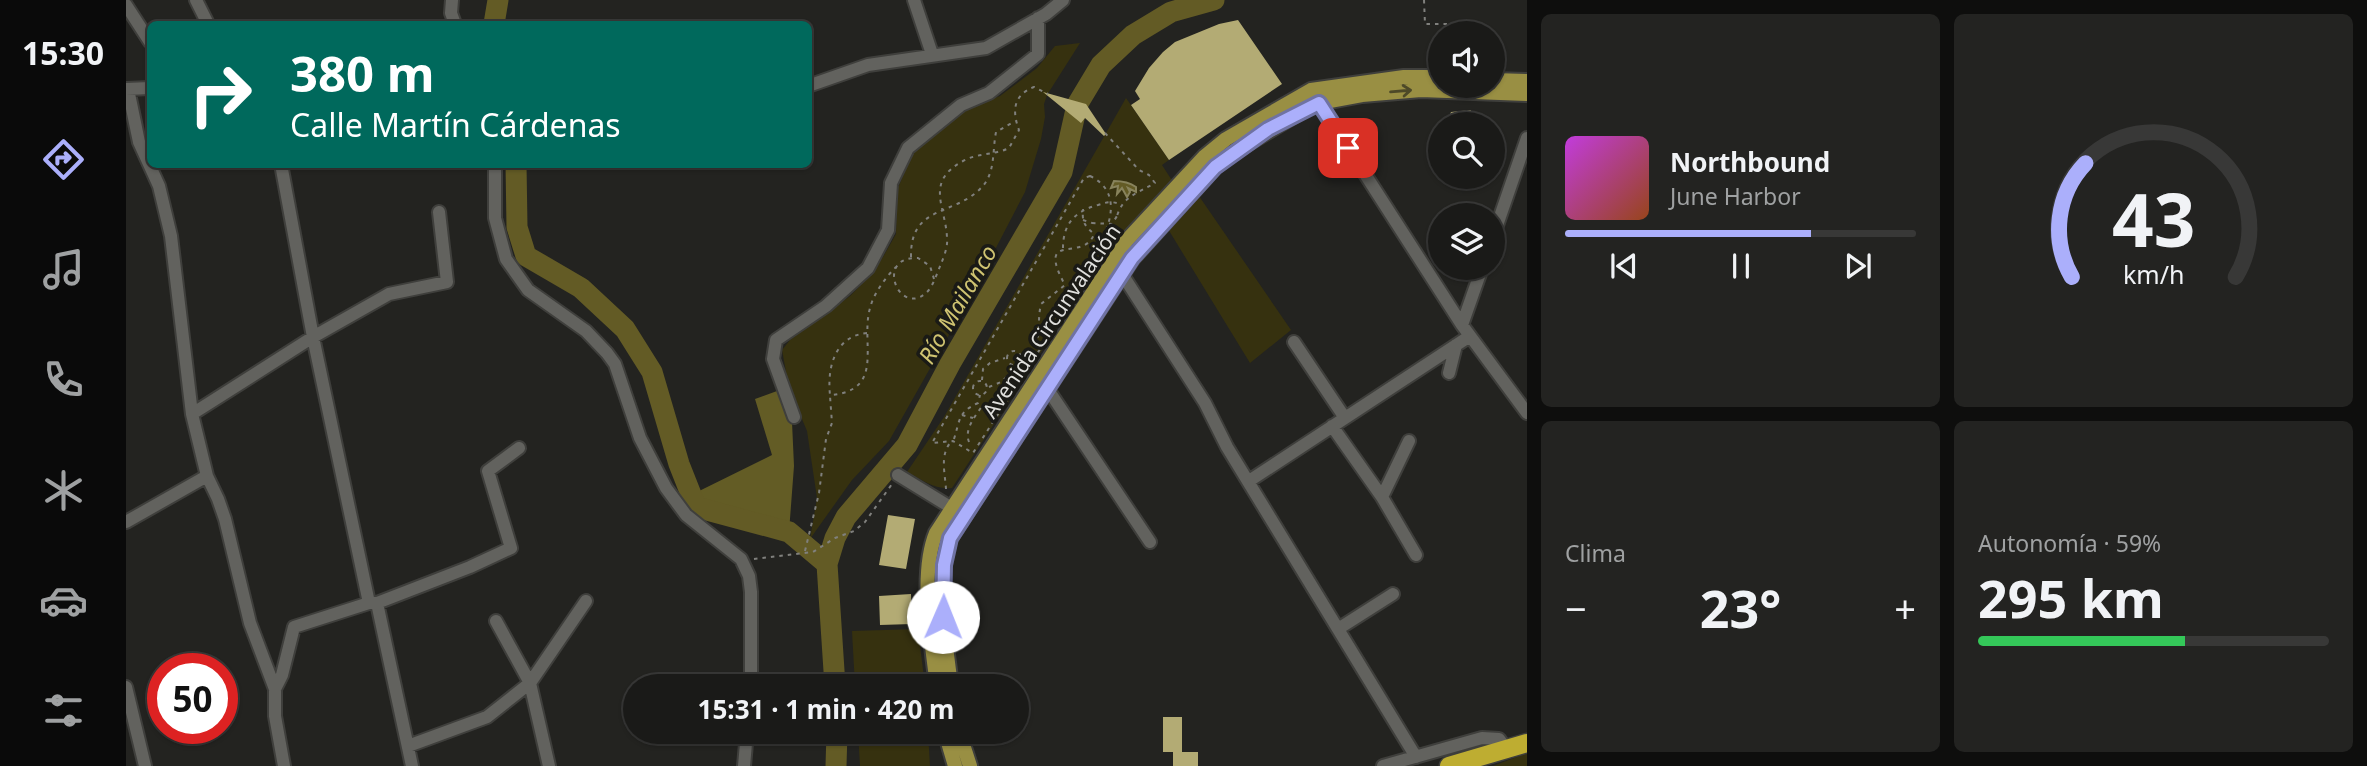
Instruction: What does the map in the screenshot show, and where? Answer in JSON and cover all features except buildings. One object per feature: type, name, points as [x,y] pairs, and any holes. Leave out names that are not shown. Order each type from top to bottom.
[{"type":"highway","points":[[1449,766],[1495,757],[1527,743]]},
{"type":"main road","name":"Avenida Circunvalación","points":[[950,674],[943,617],[944,577],[946,548],[958,512],[1115,270],[1132,258],[1188,186],[1204,157],[1226,139],[1311,90],[1404,77],[1428,78]]},
{"type":"main road","points":[[1505,80],[1527,81]]},
{"type":"main road","name":"Avenida Circunvalación","points":[[1188,186],[1268,129],[1319,103],[1362,95],[1421,90],[1527,94]]},
{"type":"main road","name":"Avenida Circunvalación","points":[[936,674],[928,576],[931,544],[958,512],[1047,388],[1115,270]]},
{"type":"main road","points":[[949,744],[955,766]]},
{"type":"main road","points":[[963,744],[970,766]]},
{"type":"street","points":[[196,0],[206,21]]},
{"type":"street","points":[[452,0],[451,13],[454,21]]},
{"type":"street","points":[[914,0],[932,54]]},
{"type":"street","points":[[812,85],[868,65],[986,48],[1063,0]]},
{"type":"street","points":[[126,5],[147,37]]},
{"type":"street","points":[[794,417],[773,359],[776,340],[826,306],[868,268],[888,230],[891,183],[908,148],[961,105],[989,93],[1038,54],[1038,18]]},
{"type":"street","points":[[147,88],[127,89],[139,142],[147,160]]},
{"type":"street","points":[[1311,90],[1462,325],[1527,413]]},
{"type":"street","points":[[1505,203],[1527,138]]},
{"type":"street","points":[[151,168],[159,186],[171,236],[192,414],[207,476],[218,499],[250,623],[275,690],[275,716],[284,766]]},
{"type":"street","points":[[282,168],[313,337],[412,766]]},
{"type":"street","points":[[495,168],[495,218],[506,259],[528,290],[586,331],[615,364],[640,438],[666,488],[686,516],[741,559],[751,592],[751,674]]},
{"type":"street","points":[[192,414],[313,337],[388,294],[447,282],[439,212]]},
{"type":"street","points":[[1115,270],[1205,403],[1227,447],[1371,688],[1416,757]]},
{"type":"street","points":[[1462,325],[1478,280]]},
{"type":"street","points":[[1249,481],[1470,336]]},
{"type":"street","points":[[1294,342],[1345,418]]},
{"type":"street","points":[[1449,373],[1456,345]]},
{"type":"street","points":[[1047,388],[1150,542]]},
{"type":"street","points":[[1332,426],[1382,498],[1416,555]]},
{"type":"street","points":[[1382,498],[1409,442]]},
{"type":"street","points":[[275,690],[282,675],[294,627],[373,603],[470,567],[511,548],[488,471],[519,448]]},
{"type":"street","points":[[898,475],[958,512]]},
{"type":"street","points":[[126,522],[207,476]]},
{"type":"street","points":[[928,576],[944,577]]},
{"type":"street","points":[[1338,629],[1393,594]]},
{"type":"street","points":[[408,746],[487,717],[530,683],[586,601]]},
{"type":"street","points":[[496,621],[530,683],[549,766]]},
{"type":"street","points":[[126,687],[145,766]]},
{"type":"street","points":[[1383,766],[1482,738],[1499,738],[1504,742],[1495,757]]},
{"type":"street","points":[[744,766],[746,744]]},
{"type":"path","points":[[1424,0],[1425,24],[1428,24]]},
{"type":"path","points":[[899,264],[893,275],[896,288],[911,298],[924,295],[932,285],[946,250],[947,238],[938,195],[947,174],[965,160],[1009,148],[1019,130],[1014,107],[1020,96],[1034,87],[1048,94]]},
{"type":"path","points":[[911,258],[914,236],[922,222],[980,190],[988,178],[996,132],[1015,121]]},
{"type":"path","points":[[1082,219],[1092,223],[1112,224],[1121,204],[1155,183],[1149,175],[1139,170],[1105,133]]},
{"type":"path","points":[[972,453],[952,441],[932,443],[1084,178],[1090,176],[1107,190],[1112,201],[1110,221],[1098,247],[1102,253],[1043,344]]},
{"type":"path","points":[[1063,249],[1069,222],[1083,209],[1112,201],[1121,204]]},
{"type":"path","points":[[1012,365],[1019,363],[1021,356],[1036,345],[1040,336],[1041,304],[1065,285],[1056,270],[1056,254],[1063,249],[1081,247],[1092,240],[1094,234],[1084,226],[1083,209]]},
{"type":"path","points":[[830,395],[848,392],[864,378],[868,368],[867,333],[870,306],[886,277],[899,264],[911,258],[925,261],[933,272],[934,279]]},
{"type":"path","points":[[804,553],[819,493],[826,439],[832,423],[829,370],[839,347],[849,339],[867,333]]},
{"type":"path","points":[[988,388],[982,381],[983,369],[990,363],[1006,358],[1009,352],[1014,351],[1021,356]]},
{"type":"path","points":[[946,489],[945,449],[952,441],[960,415],[978,403],[980,395],[988,388],[1012,375],[1012,365],[1006,358]]},
{"type":"path","points":[[980,395],[975,393],[973,387],[975,383],[982,381]]},
{"type":"path","points":[[969,442],[967,434],[974,419],[982,406],[988,409]]},
{"type":"path","points":[[960,415],[974,419]]},
{"type":"path","points":[[741,559],[813,552],[835,538],[854,531],[865,523],[898,475]]},
{"type":"shaded area","points":[[1080,43],[1047,95],[1041,139],[1025,192],[972,294],[889,441],[852,480],[810,539],[817,498],[807,431],[789,388],[782,350],[790,340],[850,296],[869,277],[883,257],[896,234],[897,190],[913,153],[968,108],[1000,96],[1037,68],[1055,46]]},
{"type":"shaded area","points":[[1126,98],[1169,160],[1162,165],[1173,182],[1115,239],[952,488],[934,486],[923,481],[907,472],[944,417]]},
{"type":"shaded area","points":[[1114,181],[1131,184],[1136,187],[1136,192],[1128,188],[1130,192],[1127,197],[1122,188],[1117,194],[1118,186],[1111,188]]},
{"type":"shaded area","points":[[1199,196],[1291,330],[1250,363],[1168,229]]},
{"type":"shaded area","points":[[777,391],[792,422],[794,466],[789,532],[696,507],[691,495],[772,455],[755,399]]},
{"type":"shaded area","points":[[918,629],[924,674],[854,674],[852,631]]},
{"type":"shaded area","points":[[859,744],[929,744],[930,766],[860,766]]},
{"type":"shaded area","points":[[1527,753],[1527,766],[1493,766]]},
{"type":"waterway","points":[[494,21],[498,0]]},
{"type":"waterway","name":"Río Mailanco","points":[[834,674],[827,564],[835,538],[846,517],[907,445],[950,364],[1062,172],[1077,105],[1101,65],[1133,35],[1171,12],[1214,0]]},
{"type":"waterway","points":[[516,168],[517,227],[526,256],[581,288],[625,329],[652,372],[679,464],[696,507],[789,532],[827,564]]},
{"type":"waterway","name":"Río Mailanco","points":[[836,766],[837,744]]},
{"type":"route","points":[[943,617],[944,565],[950,538],[1132,258],[1215,167],[1268,129],[1305,109],[1319,103],[1348,148]]}]
